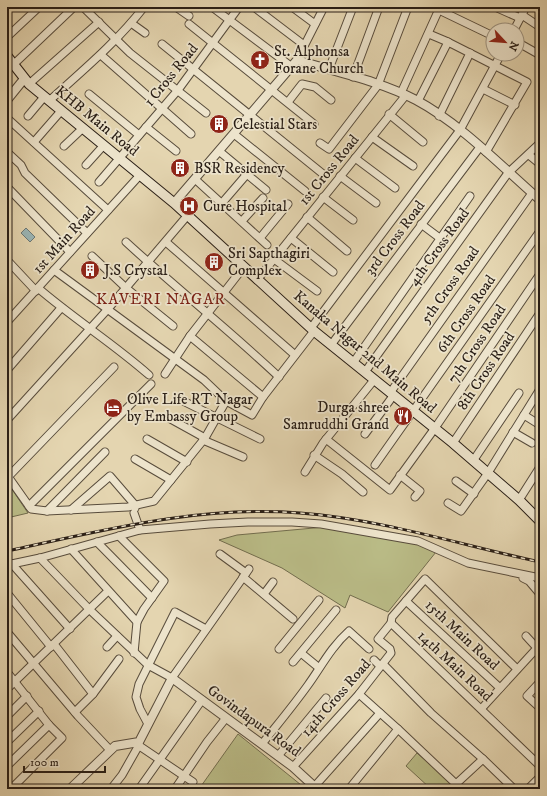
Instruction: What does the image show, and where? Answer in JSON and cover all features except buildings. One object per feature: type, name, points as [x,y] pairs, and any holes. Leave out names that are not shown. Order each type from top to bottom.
[{"type":"main road","name":"KHB Main Road","points":[[7,56],[26,82],[174,203]]},
{"type":"main road","name":"Kanaka Nagar 2nd Main Road","points":[[174,203],[243,268],[331,346],[365,372],[391,395],[435,428],[519,500],[540,520]]},
{"type":"street","points":[[7,37],[39,7]]},
{"type":"street","points":[[13,65],[74,7]]},
{"type":"street","points":[[83,7],[116,40],[140,61],[206,113]]},
{"type":"street","points":[[28,116],[116,40],[132,23],[144,7]]},
{"type":"street","points":[[176,7],[189,16]]},
{"type":"street","points":[[212,7],[295,63],[329,69],[404,94],[418,101],[460,130],[540,200]]},
{"type":"street","name":"1 Cross Road","points":[[99,182],[178,90],[239,7]]},
{"type":"street","points":[[254,7],[304,46]]},
{"type":"street","points":[[292,7],[315,24]]},
{"type":"street","points":[[174,203],[196,180],[295,63],[324,7]]},
{"type":"street","points":[[329,69],[353,7]]},
{"type":"street","points":[[353,77],[379,7]]},
{"type":"street","points":[[320,143],[329,149],[378,85],[408,7]]},
{"type":"street","points":[[495,7],[521,17],[540,27]]},
{"type":"street","points":[[518,22],[526,7]]},
{"type":"street","points":[[440,9],[485,32]]},
{"type":"street","name":"1st Cross Road","points":[[257,280],[355,158],[404,94],[440,9]]},
{"type":"street","points":[[7,100],[26,82],[99,22]]},
{"type":"street","points":[[132,23],[145,34]]},
{"type":"street","points":[[188,24],[314,124]]},
{"type":"street","points":[[429,34],[527,82],[486,152]]},
{"type":"street","points":[[418,101],[448,42]]},
{"type":"street","points":[[162,44],[192,70],[322,174]]},
{"type":"street","points":[[525,47],[540,55]]},
{"type":"street","points":[[439,116],[470,53]]},
{"type":"street","points":[[100,55],[191,134]]},
{"type":"street","points":[[54,270],[204,380],[226,401],[252,415],[263,397],[460,130],[497,62]]},
{"type":"street","points":[[288,102],[302,84],[316,87],[331,100]]},
{"type":"street","points":[[482,89],[514,105]]},
{"type":"street","points":[[89,94],[139,135]]},
{"type":"street","points":[[34,142],[61,110]]},
{"type":"street","points":[[389,114],[423,142]]},
{"type":"street","points":[[7,118],[108,210]]},
{"type":"street","points":[[146,127],[176,151]]},
{"type":"street","points":[[64,146],[83,128]]},
{"type":"street","points":[[234,134],[305,191]]},
{"type":"street","points":[[372,136],[412,166]]},
{"type":"street","name":"4th Cross Road","points":[[365,372],[508,173],[529,155],[540,143]]},
{"type":"street","points":[[86,165],[104,145]]},
{"type":"street","name":"3rd Cross Road","points":[[331,346],[480,147]]},
{"type":"street","points":[[219,151],[266,190]]},
{"type":"street","points":[[7,152],[21,165],[25,173],[87,233]]},
{"type":"street","points":[[529,155],[540,164]]},
{"type":"street","points":[[355,158],[395,188]]},
{"type":"street","points":[[222,203],[247,174]]},
{"type":"street","name":"1st Main Road","points":[[7,321],[140,175]]},
{"type":"street","points":[[340,176],[376,203]]},
{"type":"street","points":[[196,180],[267,245]]},
{"type":"street","points":[[7,187],[70,252]]},
{"type":"street","name":"5th Cross Road","points":[[365,434],[532,193]]},
{"type":"street","points":[[352,363],[470,196]]},
{"type":"street","points":[[242,221],[263,198]]},
{"type":"street","points":[[323,198],[353,220]]},
{"type":"street","points":[[260,238],[288,204]]},
{"type":"street","points":[[7,420],[107,310],[187,216]]},
{"type":"street","points":[[307,217],[347,250]]},
{"type":"street","points":[[421,224],[441,238]]},
{"type":"street","name":"6th Cross Road","points":[[375,465],[414,412],[540,231]]},
{"type":"street","points":[[291,238],[333,272]]},
{"type":"street","points":[[126,242],[207,314],[243,342],[279,377]]},
{"type":"street","points":[[166,242],[295,355]]},
{"type":"street","points":[[92,256],[126,288],[174,326]]},
{"type":"street","points":[[274,259],[317,291]]},
{"type":"street","points":[[7,260],[37,289],[61,308],[91,328],[149,375]]},
{"type":"street","points":[[165,374],[174,358],[190,336],[243,268]]},
{"type":"street","name":"7th Cross Road","points":[[326,439],[390,490],[435,428],[540,274]]},
{"type":"street","points":[[7,370],[61,308]]},
{"type":"street","name":"8th Cross Road","points":[[453,443],[540,314]]},
{"type":"street","points":[[190,336],[263,397]]},
{"type":"street","points":[[114,367],[7,476],[31,509],[47,511],[128,507],[154,501],[187,462],[204,439],[226,401]]},
{"type":"street","points":[[305,472],[314,455],[326,439],[374,380]]},
{"type":"street","points":[[29,506],[151,384]]},
{"type":"street","points":[[448,504],[461,510],[474,494],[524,415],[538,397],[540,389]]},
{"type":"street","points":[[473,461],[519,393]]},
{"type":"street","points":[[176,398],[260,439]]},
{"type":"street","points":[[524,415],[540,425]]},
{"type":"street","points":[[167,418],[242,458]]},
{"type":"street","points":[[513,432],[532,443]]},
{"type":"street","points":[[147,439],[187,462]]},
{"type":"street","points":[[47,511],[105,452]]},
{"type":"street","points":[[314,455],[342,474],[363,492]]},
{"type":"street","points":[[135,458],[171,480]]},
{"type":"street","points":[[519,500],[540,467]]},
{"type":"street","points":[[400,475],[420,491],[415,497]]},
{"type":"street","points":[[71,510],[110,476],[135,505],[134,513]]},
{"type":"street","points":[[456,481],[474,494]]},
{"type":"street","points":[[128,507],[134,513],[140,530]]},
{"type":"street","points":[[10,564],[40,558],[140,530],[248,522],[292,522],[321,524],[418,541],[468,563],[540,578]]},
{"type":"street","points":[[119,536],[164,581],[137,622],[134,652]]},
{"type":"street","points":[[97,542],[152,598]]},
{"type":"street","points":[[71,549],[137,622]]},
{"type":"street","points":[[220,554],[246,573],[264,594],[293,619]]},
{"type":"street","points":[[40,558],[90,610],[148,665],[172,678]]},
{"type":"street","points":[[10,564],[70,629]]},
{"type":"street","points":[[511,572],[518,577],[528,579],[540,594]]},
{"type":"street","points":[[111,789],[122,775],[172,678],[246,573]]},
{"type":"street","points":[[382,665],[392,652],[378,640],[392,623],[392,617],[426,579],[517,669]]},
{"type":"street","points":[[264,594],[273,582]]},
{"type":"street","points":[[7,689],[108,591]]},
{"type":"street","points":[[7,593],[93,694]]},
{"type":"street","points":[[280,649],[319,600]]},
{"type":"street","name":"15th Main Road","points":[[406,601],[500,688]]},
{"type":"street","points":[[293,662],[336,610]]},
{"type":"street","points":[[148,724],[140,709],[136,697],[139,684],[175,612],[206,628]]},
{"type":"street","name":"14th Main Road","points":[[392,623],[482,708],[540,766]]},
{"type":"street","points":[[262,744],[309,684],[318,667],[340,639],[349,631],[369,649]]},
{"type":"street","points":[[7,632],[75,712],[110,750]]},
{"type":"street","points":[[106,647],[117,636]]},
{"type":"street","points":[[482,708],[537,648],[526,636]]},
{"type":"street","points":[[301,653],[318,667]]},
{"type":"street","points":[[75,712],[93,694],[119,659]]},
{"type":"street","points":[[374,660],[382,665],[431,713],[483,758],[514,789]]},
{"type":"street","name":"14th Cross Road","points":[[293,767],[359,694],[382,665]]},
{"type":"street","points":[[7,672],[62,738],[11,789]]},
{"type":"street","name":"Govindapura Road","points":[[172,678],[293,767],[316,788]]},
{"type":"street","points":[[540,682],[527,696],[540,708]]},
{"type":"street","points":[[359,694],[456,784],[483,758]]},
{"type":"street","points":[[7,716],[27,696]]},
{"type":"street","points":[[278,756],[326,698]]},
{"type":"street","points":[[139,789],[202,700]]},
{"type":"street","points":[[7,742],[39,711]]},
{"type":"street","points":[[316,788],[380,713]]},
{"type":"street","points":[[175,789],[226,718]]},
{"type":"street","points":[[7,766],[49,724]]},
{"type":"street","points":[[349,789],[398,729]]},
{"type":"street","points":[[70,789],[114,746],[137,744],[194,782]]},
{"type":"street","points":[[528,789],[540,777]]},
{"type":"green space","points":[[7,482],[28,513],[7,518]]},
{"type":"green space","points":[[325,527],[408,540],[436,552],[388,612],[350,595],[345,608],[282,568],[219,540],[237,535]]},
{"type":"green space","points":[[238,734],[306,789],[199,789]]},
{"type":"green space","points":[[417,753],[459,789],[431,789],[406,766]]},
{"type":"water","points":[[26,228],[35,237],[30,242],[21,233]]},
{"type":"railway","points":[[7,551],[152,521],[189,516],[263,511],[330,516],[361,521],[421,533],[540,562]]},
{"type":"place","name":"St. Alphonsa Forane Church","points":[[260,60]]},
{"type":"place","name":"Celestial Stars","points":[[219,124]]},
{"type":"place","name":"BSR Residency","points":[[180,168]]},
{"type":"place","name":"Cure Hospital","points":[[189,206]]},
{"type":"place","name":"Sri Sapthagiri Complex","points":[[214,262]]},
{"type":"place","name":"J.S Crystal","points":[[90,270]]},
{"type":"place","name":"Olive Life RT Nagar by Embassy Group","points":[[113,408]]},
{"type":"place","name":"Durga shree Samruddhi Grand","points":[[403,416]]},
{"type":"district","name":"KAVERI NAGAR","points":[[161,299]]}]
